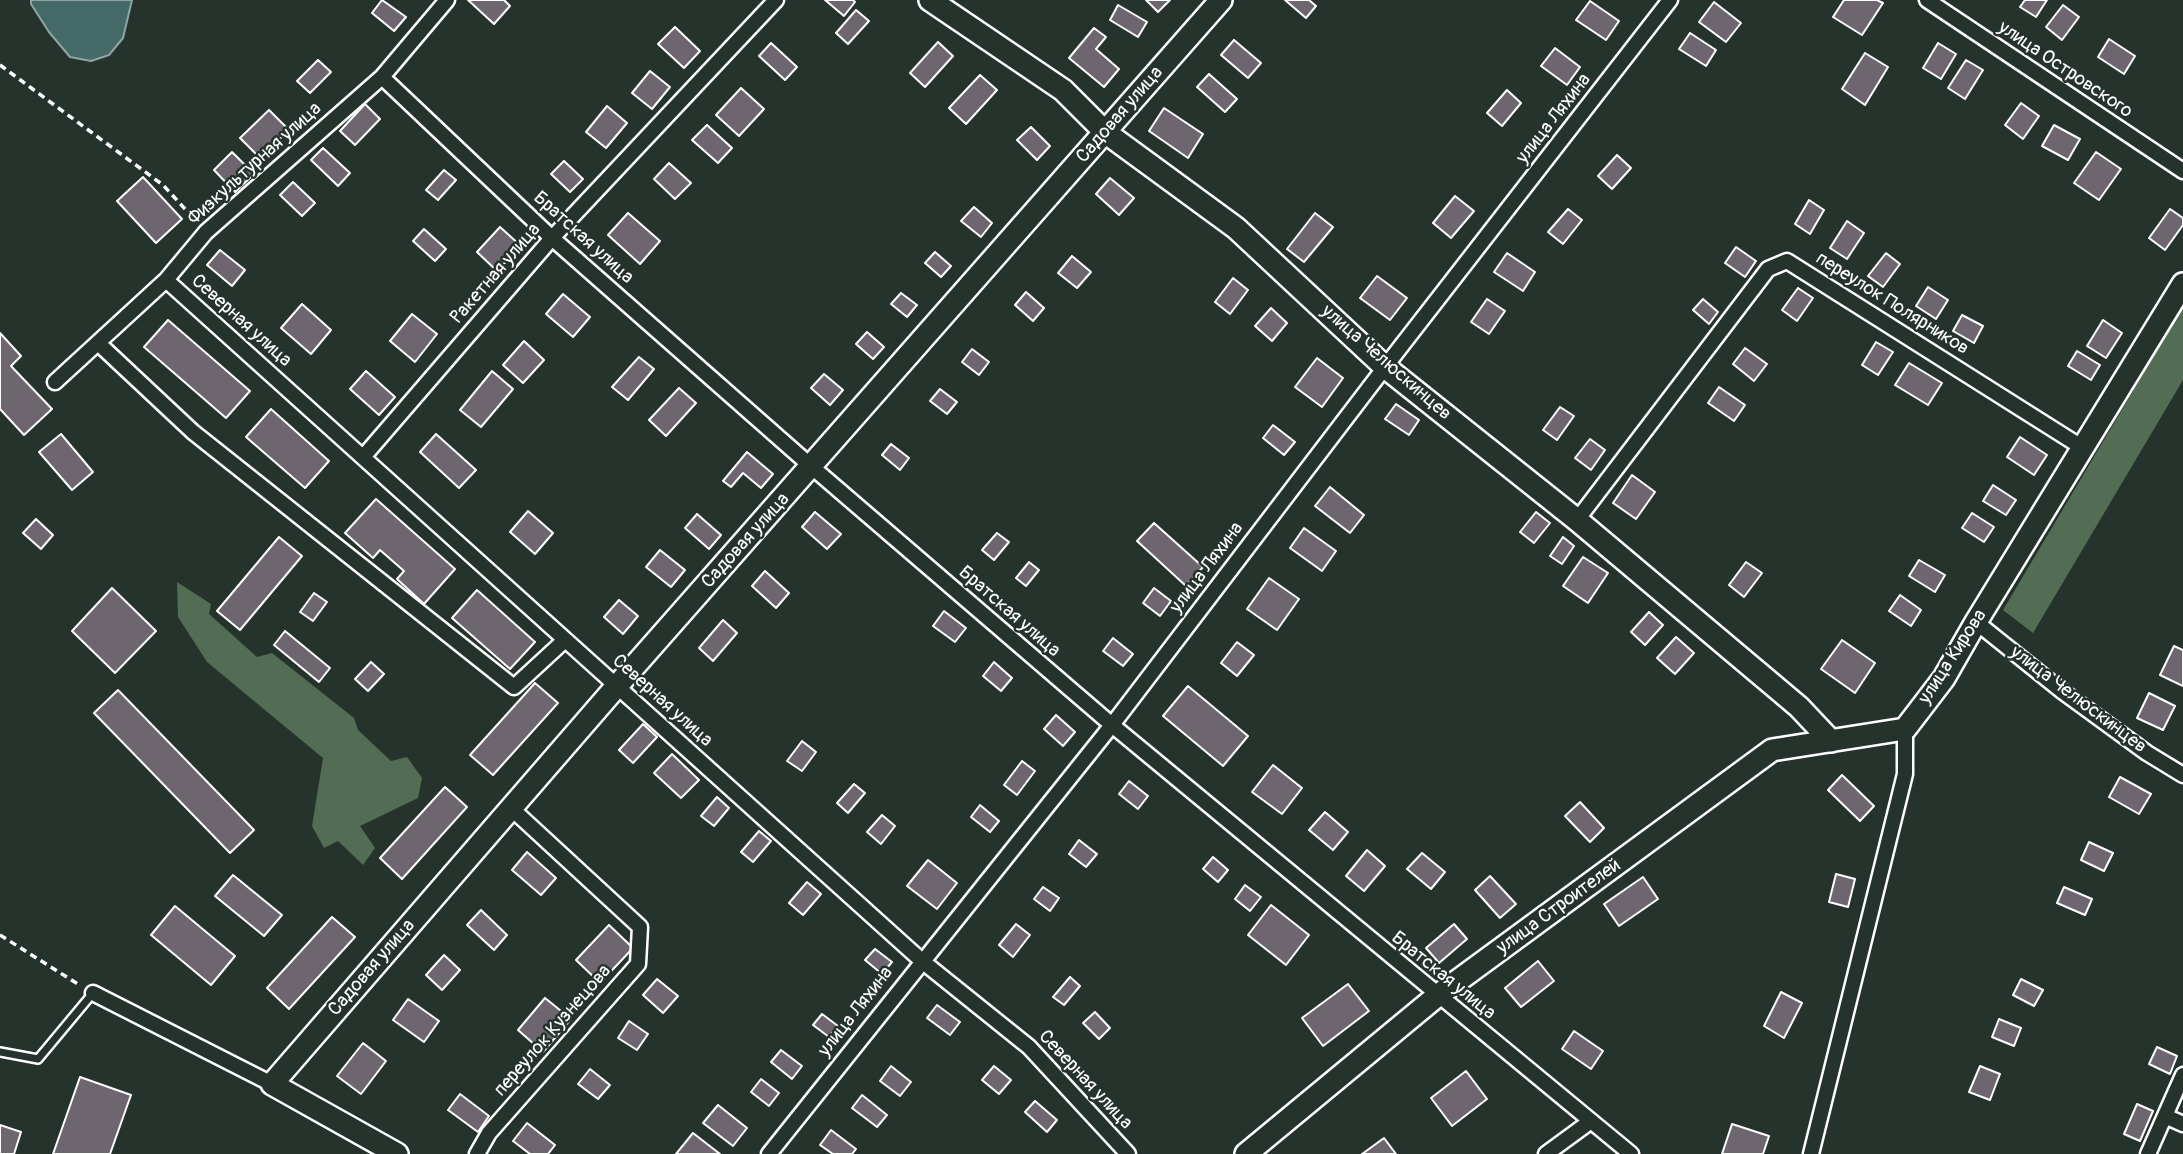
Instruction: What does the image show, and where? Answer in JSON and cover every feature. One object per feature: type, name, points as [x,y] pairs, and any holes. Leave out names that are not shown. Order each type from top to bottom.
[{"type":"street","name":"Физкультурная улица","points":[[55,382],[166,280],[206,232],[382,77],[447,0]]},
{"type":"street","name":"Ракетная улица","points":[[364,456],[552,238],[776,0]]},
{"type":"street","name":"улица Челюскинцев","points":[[930,0],[1063,90],[1105,132],[1236,228],[1385,367],[1577,520],[1799,707],[1831,741]]},
{"type":"street","name":"Садовая улица","points":[[272,1084],[616,687],[1221,0]]},
{"type":"street","name":"улица Ляхина","points":[[769,1154],[1112,725],[1670,0]]},
{"type":"street","name":"улица Островского","points":[[1927,0],[2183,171]]},
{"type":"street","name":"Братская улица","points":[[382,77],[552,238],[812,467],[1112,725],[1630,1154]]},
{"type":"street","name":"переулок Полярников","points":[[1577,520],[1768,269],[1787,261],[2083,448]]},
{"type":"street","name":"Северная улица","points":[[166,280],[922,961],[1029,1047],[1128,1154]]},
{"type":"street","name":"улица Кирова","points":[[1905,729],[1944,678],[2183,284]]},
{"type":"street","points":[[98,343],[193,432],[514,687],[565,640]]},
{"type":"street","name":"улица Челюскинцев","points":[[1976,622],[2062,691],[2147,753],[2183,775]]},
{"type":"street","points":[[1811,1154],[1905,774],[1905,729]]},
{"type":"street","name":"улица Строителей","points":[[1246,1154],[1437,996],[1772,750],[1905,729]]},
{"type":"street","name":"переулок Кузнецова","points":[[477,1154],[489,1133],[638,964],[640,927],[511,808]]},
{"type":"street","points":[[93,993],[272,1084],[397,1154]]},
{"type":"street","points":[[2148,1154],[2183,1076]]},
{"type":"street","points":[[2165,1116],[2183,1124]]},
{"type":"street","points":[[1546,1154],[1591,1121]]},
{"type":"lane","points":[[0,1052],[38,1059],[93,993]]},
{"type":"path","points":[[0,65],[163,185],[206,232]]},
{"type":"path","points":[[0,935],[93,993]]},
{"type":"green space","points":[[2183,307],[2183,380],[2033,633],[2003,610]]},
{"type":"green space","points":[[177,582],[211,604],[209,614],[257,657],[272,653],[354,718],[358,730],[391,761],[407,757],[422,778],[418,798],[360,826],[375,848],[363,865],[338,841],[324,848],[312,826],[323,758],[207,662],[178,617]]},
{"type":"water","points":[[31,0],[132,0],[123,38],[109,55],[91,61],[70,57],[49,32]]},
{"type":"building","points":[[382,0],[406,17],[394,31],[372,13]]},
{"type":"building","points":[[468,0],[504,0],[510,6],[494,24]]},
{"type":"building","points":[[825,0],[853,0],[855,2],[844,16]]},
{"type":"building","points":[[1146,0],[1170,0],[1158,12]]},
{"type":"building","points":[[1285,0],[1309,0],[1316,6],[1306,18]]},
{"type":"building","points":[[1844,0],[1877,0],[1883,3],[1862,35],[1833,17]]},
{"type":"building","points":[[2025,0],[2047,0],[2036,17],[2020,7]]},
{"type":"building","points":[[1590,1],[1619,21],[1606,40],[1576,20]]},
{"type":"building","points":[[1714,2],[1741,23],[1726,42],[1699,22]]},
{"type":"building","points":[[1118,5],[1147,22],[1138,37],[1110,20]]},
{"type":"building","points":[[2063,5],[2079,17],[2062,40],[2046,27]]},
{"type":"building","points":[[856,10],[869,21],[848,44],[836,33]]},
{"type":"building","points":[[675,27],[700,51],[684,68],[658,44]]},
{"type":"building","points":[[1094,28],[1106,37],[1096,49],[1119,69],[1104,87],[1069,58]]},
{"type":"building","points":[[1690,33],[1716,50],[1706,66],[1679,49]]},
{"type":"building","points":[[2109,39],[2135,56],[2124,74],[2098,57]]},
{"type":"building","points":[[1234,40],[1261,63],[1248,78],[1221,55]]},
{"type":"building","points":[[938,42],[953,56],[925,87],[910,73]]},
{"type":"building","points":[[771,43],[797,67],[785,80],[759,56]]},
{"type":"building","points":[[1938,43],[1956,54],[1941,79],[1923,68]]},
{"type":"building","points":[[1555,48],[1580,67],[1567,85],[1541,66]]},
{"type":"building","points":[[1865,53],[1888,67],[1865,105],[1842,89]]},
{"type":"building","points":[[318,60],[331,72],[310,93],[297,81]]},
{"type":"building","points":[[1966,60],[1983,70],[1965,99],[1948,88]]},
{"type":"building","points":[[650,71],[670,87],[652,109],[632,93]]},
{"type":"building","points":[[1209,74],[1237,99],[1225,112],[1197,87]]},
{"type":"building","points":[[980,75],[997,90],[966,124],[949,108]]},
{"type":"building","points":[[741,88],[764,109],[739,136],[716,115]]},
{"type":"building","points":[[1507,90],[1521,103],[1502,126],[1487,113]]},
{"type":"building","points":[[2021,103],[2039,116],[2023,139],[2005,125]]},
{"type":"building","points":[[365,104],[380,119],[355,145],[340,131]]},
{"type":"building","points":[[607,106],[627,123],[606,148],[586,132]]},
{"type":"building","points":[[1164,108],[1203,134],[1188,158],[1149,131]]},
{"type":"building","points":[[269,110],[289,130],[260,158],[240,138]]},
{"type":"building","points":[[707,125],[732,148],[718,163],[692,140]]},
{"type":"building","points":[[2054,125],[2080,139],[2068,160],[2042,146]]},
{"type":"building","points":[[1031,127],[1050,146],[1037,160],[1017,140]]},
{"type":"building","points":[[323,148],[350,173],[338,186],[311,160]]},
{"type":"building","points":[[232,152],[254,174],[235,192],[214,170]]},
{"type":"building","points":[[2096,152],[2121,169],[2099,200],[2074,183]]},
{"type":"building","points":[[1617,155],[1631,168],[1612,189],[1598,176]]},
{"type":"building","points":[[564,161],[583,179],[570,192],[551,174]]},
{"type":"building","points":[[669,163],[691,183],[675,199],[654,179]]},
{"type":"building","points":[[444,170],[456,180],[438,200],[426,190]]},
{"type":"building","points":[[143,177],[182,219],[156,243],[117,201]]},
{"type":"building","points":[[1110,178],[1134,198],[1119,215],[1096,194]]},
{"type":"building","points":[[293,182],[315,203],[302,216],[280,195]]},
{"type":"building","points":[[1455,196],[1474,211],[1451,238],[1433,223]]},
{"type":"building","points":[[1809,200],[1824,210],[1810,234],[1795,224]]},
{"type":"building","points":[[974,207],[992,223],[981,237],[961,221]]},
{"type":"building","points":[[1568,209],[1582,220],[1563,244],[1548,232]]},
{"type":"building","points":[[2170,209],[2183,218],[2183,225],[2165,250],[2149,238]]},
{"type":"building","points":[[628,213],[660,241],[640,264],[608,235]]},
{"type":"building","points":[[1315,213],[1333,227],[1304,262],[1287,249]]},
{"type":"building","points":[[1847,221],[1864,233],[1847,259],[1830,248]]},
{"type":"building","points":[[500,227],[521,246],[497,271],[477,252]]},
{"type":"building","points":[[424,229],[446,249],[435,261],[413,241]]},
{"type":"building","points":[[1736,247],[1756,261],[1745,277],[1725,263]]},
{"type":"building","points":[[220,250],[245,270],[232,286],[207,265]]},
{"type":"building","points":[[935,252],[951,266],[941,277],[925,263]]},
{"type":"building","points":[[1507,253],[1535,272],[1523,291],[1494,272]]},
{"type":"building","points":[[1886,253],[1900,264],[1883,287],[1868,276]]},
{"type":"building","points":[[1072,256],[1091,272],[1077,288],[1058,273]]},
{"type":"building","points":[[1377,276],[1407,298],[1390,320],[1360,298]]},
{"type":"building","points":[[1233,278],[1248,290],[1230,314],[1215,302]]},
{"type":"building","points":[[1928,287],[1948,300],[1936,319],[1916,306]]},
{"type":"building","points":[[1798,288],[1813,298],[1797,321],[1782,310]]},
{"type":"building","points":[[1026,292],[1044,308],[1033,321],[1015,305]]},
{"type":"building","points":[[901,293],[917,305],[907,317],[891,304]]},
{"type":"building","points":[[563,294],[590,317],[573,337],[546,314]]},
{"type":"building","points":[[1487,299],[1505,311],[1489,334],[1471,322]]},
{"type":"building","points":[[1703,299],[1718,312],[1709,324],[1693,310]]},
{"type":"building","points":[[302,304],[331,330],[311,354],[281,328]]},
{"type":"building","points":[[1271,308],[1287,323],[1272,341],[1255,326]]},
{"type":"building","points":[[412,314],[437,334],[415,362],[390,341]]},
{"type":"building","points":[[1962,315],[1983,326],[1974,343],[1953,331]]},
{"type":"building","points":[[168,320],[250,391],[226,418],[144,347]]},
{"type":"building","points":[[2103,320],[2122,333],[2106,358],[2087,346]]},
{"type":"building","points":[[867,332],[884,347],[873,359],[856,344]]},
{"type":"building","points":[[0,333],[21,356],[11,366],[52,409],[24,435],[0,409]]},
{"type":"building","points":[[524,341],[544,360],[523,383],[503,365]]},
{"type":"building","points":[[1876,342],[1893,352],[1878,375],[1862,365]]},
{"type":"building","points":[[1745,348],[1767,364],[1754,381],[1733,364]]},
{"type":"building","points":[[972,349],[989,362],[979,375],[962,362]]},
{"type":"building","points":[[2077,351],[2100,365],[2091,380],[2068,366]]},
{"type":"building","points":[[639,357],[654,369],[628,400],[612,387]]},
{"type":"building","points":[[1317,358],[1343,378],[1322,407],[1295,387]]},
{"type":"building","points":[[1909,363],[1942,383],[1928,405],[1895,385]]},
{"type":"building","points":[[366,371],[395,397],[379,415],[350,389]]},
{"type":"building","points":[[492,371],[513,389],[481,427],[460,410]]},
{"type":"building","points":[[824,374],[843,390],[830,405],[811,388]]},
{"type":"building","points":[[1719,387],[1745,405],[1734,421],[1708,403]]},
{"type":"building","points":[[679,388],[696,403],[666,436],[649,420]]},
{"type":"building","points":[[940,389],[957,402],[947,414],[930,401]]},
{"type":"building","points":[[1396,404],[1419,420],[1409,435],[1385,419]]},
{"type":"building","points":[[1560,407],[1574,416],[1557,440],[1543,430]]},
{"type":"building","points":[[271,409],[329,461],[305,488],[246,437]]},
{"type":"building","points":[[1273,425],[1295,442],[1284,455],[1263,438]]},
{"type":"building","points":[[61,434],[93,472],[72,490],[39,452]]},
{"type":"building","points":[[436,434],[476,470],[459,488],[420,452]]},
{"type":"building","points":[[2020,437],[2047,455],[2034,475],[2007,457]]},
{"type":"building","points":[[1590,439],[1605,450],[1591,470],[1575,458]]},
{"type":"building","points":[[891,444],[909,458],[900,470],[882,455]]},
{"type":"building","points":[[747,452],[773,474],[761,488],[743,473],[731,487],[723,481]]},
{"type":"building","points":[[1632,475],[1655,492],[1636,519],[1613,503]]},
{"type":"building","points":[[1993,485],[2016,500],[2006,515],[1983,501]]},
{"type":"building","points":[[1330,487],[1364,515],[1350,533],[1315,506]]},
{"type":"building","points":[[376,499],[455,569],[424,604],[397,579],[404,571],[380,550],[373,558],[345,533]]},
{"type":"building","points":[[528,511],[553,533],[535,554],[510,532]]},
{"type":"building","points":[[815,512],[841,534],[827,549],[802,527]]},
{"type":"building","points":[[1536,512],[1550,523],[1534,543],[1520,532]]},
{"type":"building","points":[[1972,513],[1994,527],[1984,542],[1962,528]]},
{"type":"building","points":[[697,514],[721,535],[709,549],[685,528]]},
{"type":"building","points":[[36,519],[53,535],[41,549],[23,533]]},
{"type":"building","points":[[1154,523],[1203,567],[1186,586],[1137,541]]},
{"type":"building","points":[[1304,528],[1336,551],[1322,571],[1290,548]]},
{"type":"building","points":[[997,533],[1009,542],[994,560],[982,550]]},
{"type":"building","points":[[279,537],[302,556],[240,630],[217,611]]},
{"type":"building","points":[[1563,537],[1574,546],[1562,564],[1550,556]]},
{"type":"building","points":[[660,550],[685,570],[671,587],[646,567]]},
{"type":"building","points":[[1583,557],[1608,573],[1588,603],[1563,586]]},
{"type":"building","points":[[1919,560],[1945,575],[1935,592],[1909,576]]},
{"type":"building","points":[[1029,562],[1039,570],[1026,586],[1016,578]]},
{"type":"building","points":[[1746,562],[1762,573],[1744,597],[1729,585]]},
{"type":"building","points":[[765,571],[789,593],[776,608],[752,586]]},
{"type":"building","points":[[1269,578],[1299,599],[1277,630],[1247,609]]},
{"type":"building","points":[[112,588],[156,631],[115,673],[72,631]]},
{"type":"building","points":[[1154,588],[1171,601],[1160,616],[1143,603]]},
{"type":"building","points":[[477,590],[535,642],[510,669],[452,618]]},
{"type":"building","points":[[314,593],[327,602],[313,621],[300,612]]},
{"type":"building","points":[[1900,595],[1921,610],[1911,626],[1889,611]]},
{"type":"building","points":[[619,600],[638,616],[623,634],[604,617]]},
{"type":"building","points":[[944,611],[966,628],[955,642],[933,626]]},
{"type":"building","points":[[1649,612],[1663,625],[1645,645],[1631,632]]},
{"type":"building","points":[[723,620],[737,633],[713,661],[699,648]]},
{"type":"building","points":[[285,631],[330,668],[319,682],[274,645]]},
{"type":"building","points":[[1676,637],[1694,653],[1675,674],[1657,658]]},
{"type":"building","points":[[1113,638],[1133,654],[1123,666],[1103,651]]},
{"type":"building","points":[[1842,640],[1875,663],[1855,693],[1821,669]]},
{"type":"building","points":[[1237,642],[1254,655],[1237,676],[1221,663]]},
{"type":"building","points":[[2174,646],[2183,650],[2183,686],[2160,675]]},
{"type":"building","points":[[371,662],[384,674],[368,691],[355,679]]},
{"type":"building","points":[[994,662],[1012,678],[1001,691],[983,676]]},
{"type":"building","points":[[535,683],[558,703],[493,775],[470,755]]},
{"type":"building","points":[[1188,686],[1248,736],[1223,766],[1163,716]]},
{"type":"building","points":[[118,690],[254,830],[230,853],[94,713]]},
{"type":"building","points":[[2149,693],[2175,706],[2163,730],[2137,718]]},
{"type":"building","points":[[1056,715],[1075,732],[1063,746],[1044,729]]},
{"type":"building","points":[[643,724],[657,737],[633,763],[619,750]]},
{"type":"building","points":[[802,741],[816,752],[802,771],[787,761]]},
{"type":"building","points":[[672,754],[699,780],[681,798],[654,773]]},
{"type":"building","points":[[1022,761],[1035,771],[1017,795],[1004,785]]},
{"type":"building","points":[[1273,765],[1302,788],[1282,814],[1252,792]]},
{"type":"building","points":[[1842,775],[1874,806],[1860,821],[1828,790]]},
{"type":"building","points":[[2120,777],[2151,794],[2139,814],[2109,797]]},
{"type":"building","points":[[1129,781],[1148,796],[1138,809],[1119,794]]},
{"type":"building","points":[[854,784],[865,793],[848,813],[837,803]]},
{"type":"building","points":[[445,787],[467,807],[402,879],[380,858]]},
{"type":"building","points":[[717,797],[729,808],[714,826],[701,816]]},
{"type":"building","points":[[1580,802],[1604,828],[1590,842],[1565,816]]},
{"type":"building","points":[[980,805],[999,821],[990,832],[971,817]]},
{"type":"building","points":[[1325,812],[1348,832],[1333,850],[1309,830]]},
{"type":"building","points":[[882,815],[895,826],[881,844],[867,832]]},
{"type":"building","points":[[759,831],[771,841],[753,862],[741,852]]},
{"type":"building","points":[[1079,840],[1097,854],[1086,867],[1069,854]]},
{"type":"building","points":[[2089,842],[2113,853],[2104,871],[2081,860]]},
{"type":"building","points":[[1367,850],[1385,866],[1364,891],[1346,876]]},
{"type":"building","points":[[527,852],[556,878],[541,895],[512,870]]},
{"type":"building","points":[[1422,853],[1445,872],[1431,889],[1407,869]]},
{"type":"building","points":[[1213,857],[1228,870],[1218,882],[1203,869]]},
{"type":"building","points":[[928,860],[957,883],[937,909],[907,886]]},
{"type":"building","points":[[1836,874],[1855,879],[1848,907],[1829,902]]},
{"type":"building","points":[[233,875],[282,915],[264,936],[215,896]]},
{"type":"building","points":[[1490,876],[1516,904],[1500,918],[1475,890]]},
{"type":"building","points":[[1643,877],[1658,899],[1619,926],[1604,904]]},
{"type":"building","points":[[807,882],[821,894],[803,915],[789,903]]},
{"type":"building","points":[[1245,885],[1261,897],[1250,911],[1235,899]]},
{"type":"building","points":[[1043,887],[1059,898],[1050,911],[1034,899]]},
{"type":"building","points":[[2064,887],[2092,899],[2085,915],[2057,903]]},
{"type":"building","points":[[1271,905],[1309,935],[1286,965],[1248,935]]},
{"type":"building","points":[[175,906],[235,956],[211,985],[151,935]]},
{"type":"building","points":[[481,910],[507,935],[494,950],[467,925]]},
{"type":"building","points":[[332,917],[355,937],[289,1009],[267,988]]},
{"type":"building","points":[[1016,924],[1030,935],[1013,957],[999,945]]},
{"type":"building","points":[[1454,924],[1467,939],[1439,963],[1426,948]]},
{"type":"building","points":[[609,925],[633,948],[600,983],[576,960]]},
{"type":"building","points":[[875,949],[892,962],[882,974],[865,960]]},
{"type":"building","points":[[444,955],[460,970],[442,990],[426,975]]},
{"type":"building","points":[[1538,961],[1554,981],[1521,1007],[1505,988]]},
{"type":"building","points":[[1070,977],[1080,986],[1064,1005],[1053,997]]},
{"type":"building","points":[[657,979],[678,996],[663,1013],[643,995]]},
{"type":"building","points":[[2021,979],[2043,990],[2034,1006],[2013,995]]},
{"type":"building","points":[[1348,984],[1369,1011],[1323,1046],[1302,1018]]},
{"type":"building","points":[[1781,992],[1802,1003],[1784,1038],[1764,1026]]},
{"type":"building","points":[[545,998],[571,1019],[543,1052],[518,1030]]},
{"type":"building","points":[[408,999],[439,1021],[424,1042],[393,1020]]},
{"type":"building","points":[[937,1005],[960,1022],[950,1035],[927,1018]]},
{"type":"building","points":[[1095,1012],[1110,1028],[1099,1039],[1083,1023]]},
{"type":"building","points":[[822,1014],[838,1026],[829,1037],[813,1025]]},
{"type":"building","points":[[1999,1019],[2021,1028],[2014,1046],[1992,1037]]},
{"type":"building","points":[[629,1021],[648,1034],[637,1050],[618,1038]]},
{"type":"building","points":[[1574,1031],[1603,1051],[1591,1069],[1562,1049]]},
{"type":"building","points":[[363,1043],[386,1061],[361,1094],[337,1076]]},
{"type":"building","points":[[2157,1047],[2177,1056],[2170,1074],[2149,1064]]},
{"type":"building","points":[[781,1050],[802,1066],[792,1079],[771,1062]]},
{"type":"building","points":[[891,1066],[911,1082],[900,1096],[880,1081]]},
{"type":"building","points":[[994,1066],[1011,1080],[999,1094],[982,1080]]},
{"type":"building","points":[[1980,1066],[2000,1074],[1990,1100],[1969,1092]]},
{"type":"building","points":[[590,1069],[610,1085],[598,1099],[578,1084]]},
{"type":"building","points":[[1466,1071],[1487,1099],[1452,1126],[1431,1098]]},
{"type":"building","points":[[80,1077],[131,1095],[110,1154],[53,1154]]},
{"type":"building","points":[[761,1079],[779,1093],[769,1106],[751,1092]]},
{"type":"building","points":[[460,1094],[489,1116],[478,1132],[448,1110]]},
{"type":"building","points":[[862,1095],[887,1115],[877,1127],[852,1108]]},
{"type":"building","points":[[1035,1101],[1057,1120],[1047,1132],[1025,1112]]},
{"type":"building","points":[[2137,1104],[2153,1111],[2140,1141],[2124,1134]]},
{"type":"building","points":[[718,1105],[747,1128],[733,1146],[703,1123]]},
{"type":"building","points":[[527,1123],[555,1145],[548,1154],[530,1154],[513,1141]]},
{"type":"building","points":[[1732,1124],[1769,1136],[1763,1154],[1722,1154]]},
{"type":"building","points":[[0,1125],[21,1132],[14,1154],[0,1154]]},
{"type":"building","points":[[831,1130],[856,1149],[852,1154],[833,1154],[820,1145]]},
{"type":"building","points":[[693,1133],[720,1154],[676,1154]]},
{"type":"building","points":[[1384,1138],[1396,1154],[1362,1154]]}]
